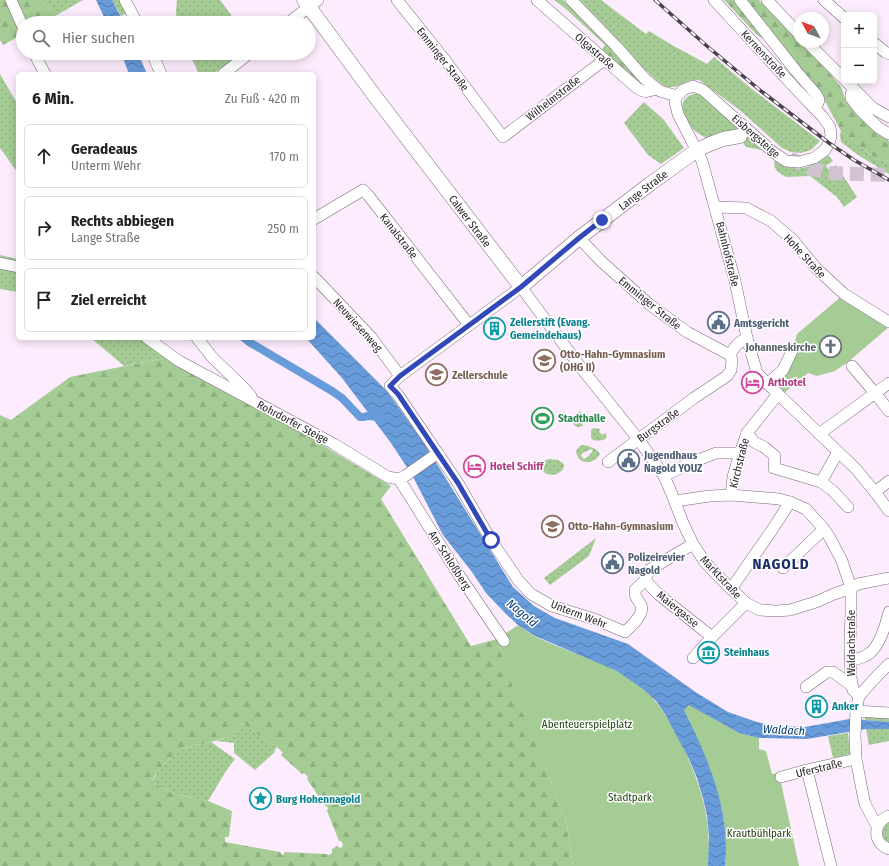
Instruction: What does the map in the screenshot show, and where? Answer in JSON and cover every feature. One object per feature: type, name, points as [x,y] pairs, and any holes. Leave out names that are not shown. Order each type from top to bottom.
[{"type":"main road","name":"Calwer Straße","points":[[310,2],[380,102],[521,287]]},
{"type":"main road","name":"Lange Straße","points":[[521,287],[579,238],[697,150],[723,139],[740,136]]},
{"type":"street","points":[[11,0],[18,16]]},
{"type":"street","points":[[125,0],[133,16]]},
{"type":"street","name":"Emminger Straße","points":[[397,0],[445,60],[503,137]]},
{"type":"street","name":"Olgastraße","points":[[537,0],[637,88],[644,92],[649,92],[656,89]]},
{"type":"street","points":[[571,0],[656,89],[677,96]]},
{"type":"street","name":"Kernenstraße","points":[[714,0],[814,108]]},
{"type":"street","points":[[740,0],[816,94],[819,100],[814,108]]},
{"type":"street","points":[[767,0],[793,28]]},
{"type":"street","points":[[824,0],[841,15]]},
{"type":"street","points":[[295,16],[310,2]]},
{"type":"street","points":[[877,46],[889,54]]},
{"type":"street","points":[[813,48],[841,76]]},
{"type":"street","points":[[38,60],[44,72]]},
{"type":"street","points":[[155,60],[160,72]]},
{"type":"street","points":[[226,72],[241,60]]},
{"type":"street","name":"Wilhelmstraße","points":[[503,137],[604,60]]},
{"type":"street","points":[[848,84],[851,98],[860,110],[879,128],[889,134]]},
{"type":"street","points":[[849,84],[873,108],[889,117]]},
{"type":"street","name":"Eisbergsteige","points":[[677,96],[683,90],[693,86],[703,90],[773,152],[786,161],[793,162],[814,158],[825,150],[830,140],[830,127],[814,108]]},
{"type":"street","name":"Bahnhofstraße","points":[[677,96],[675,102],[678,114],[702,160],[735,281],[747,338],[757,373],[856,469],[889,511]]},
{"type":"street","name":"Kanalstraße","points":[[316,218],[363,190],[469,326]]},
{"type":"street","name":"Hohe Straße","points":[[715,207],[746,208],[771,221],[793,240],[816,268],[844,294],[889,322]]},
{"type":"street","name":"Emminger Straße","points":[[579,238],[602,262],[648,304],[686,332],[730,356]]},
{"type":"street","points":[[0,263],[16,267]]},
{"type":"street","name":"Neuwiesenweg","points":[[316,278],[371,337],[400,376]]},
{"type":"street","name":"Lange Straße","points":[[400,376],[521,287]]},
{"type":"street","name":"Calwer Straße","points":[[521,287],[582,369],[639,440]]},
{"type":"street","points":[[730,356],[735,346],[740,341],[747,338]]},
{"type":"street","name":"Rohrdorfer Steige","points":[[150,340],[178,361],[334,444],[388,477],[402,477]]},
{"type":"street","points":[[199,340],[212,357],[246,390],[256,403]]},
{"type":"street","points":[[767,384],[783,370],[793,349]]},
{"type":"street","name":"Burgstraße","points":[[608,462],[708,388],[727,376],[731,370],[732,360],[730,356]]},
{"type":"street","points":[[852,366],[889,411]]},
{"type":"street","name":"Unterm Wehr","points":[[400,376],[390,386],[398,394],[435,455],[458,483],[491,540],[518,580],[531,594],[552,606],[594,619],[625,632],[639,616],[642,610],[642,606],[635,596],[635,590],[645,580]]},
{"type":"street","points":[[819,434],[889,382]]},
{"type":"street","name":"Kirchstraße","points":[[731,495],[733,478],[740,451],[747,433],[778,394]]},
{"type":"street","points":[[747,433],[754,442],[764,447],[775,456],[774,468],[821,482],[832,490],[848,507]]},
{"type":"street","name":"Marktstraße","points":[[639,440],[664,476],[693,544],[708,565],[746,603],[760,610],[790,610],[816,602],[858,584],[889,578]]},
{"type":"street","points":[[664,476],[688,464],[716,454],[740,451]]},
{"type":"street","points":[[821,482],[838,452]]},
{"type":"street","points":[[402,477],[435,455]]},
{"type":"street","name":"Am Schloßberg","points":[[402,477],[459,575],[504,641]]},
{"type":"street","points":[[875,492],[889,481]]},
{"type":"street","name":"Waldachstraße","points":[[675,501],[710,496],[731,495],[779,499],[806,509],[830,538],[842,561],[851,588],[852,611],[850,648],[852,686],[853,690],[859,696]]},
{"type":"street","points":[[731,589],[790,502]]},
{"type":"street","points":[[783,568],[824,529]]},
{"type":"street","points":[[645,580],[649,570],[693,544]]},
{"type":"street","name":"Maiergasse","points":[[645,580],[658,594],[712,637]]},
{"type":"street","points":[[693,658],[746,603]]},
{"type":"street","points":[[851,660],[861,658],[871,652],[885,628],[889,612]]},
{"type":"street","points":[[889,664],[859,696],[855,714],[856,759],[865,804],[871,814],[883,820],[877,835],[881,844],[889,849]]},
{"type":"street","points":[[806,688],[827,672],[833,672],[852,686]]},
{"type":"street","points":[[855,714],[889,712]]},
{"type":"street","name":"Uferstraße","points":[[781,777],[856,759]]},
{"type":"street","points":[[807,770],[831,866]]},
{"type":"green space","points":[[0,0],[40,0],[57,15],[16,16],[16,38],[3,45],[0,40]]},
{"type":"green space","points":[[40,0],[83,0],[57,15]]},
{"type":"green space","points":[[112,0],[121,0],[128,12],[121,16]]},
{"type":"green space","points":[[177,0],[220,0],[232,16],[176,16]]},
{"type":"green space","points":[[554,0],[563,0],[646,85],[644,86],[600,52],[605,45]]},
{"type":"green space","points":[[580,0],[601,0],[646,34],[649,31],[707,64],[714,57],[753,90],[820,141],[811,150],[801,153],[791,152],[782,148],[741,111],[699,80],[691,80],[675,87],[665,87],[644,69]]},
{"type":"green space","points":[[724,0],[759,0],[793,35],[793,48],[806,48],[822,64],[841,87],[846,101],[857,115],[877,134],[889,141],[889,162],[876,159],[841,131],[819,90],[785,52],[757,35]]},
{"type":"green space","points":[[192,60],[232,60],[216,72],[198,72]]},
{"type":"green space","points":[[0,74],[16,102],[16,170],[0,148]]},
{"type":"green space","points":[[699,93],[767,151],[746,147],[736,131],[706,138],[693,130],[684,116],[682,105],[687,97],[692,94]]},
{"type":"green space","points":[[644,102],[664,120],[684,148],[661,164],[648,155],[624,123]]},
{"type":"green space","points":[[841,131],[876,159],[889,162],[889,174],[858,155],[841,142]]},
{"type":"green space","points":[[828,155],[833,161],[826,166],[829,170],[836,165],[857,197],[844,207],[837,197],[810,176],[786,177],[778,172],[774,163],[775,161],[790,167],[803,168],[815,164]]},
{"type":"green space","points":[[0,255],[16,259],[16,292],[0,289]]},
{"type":"green space","points":[[844,294],[889,327],[848,362],[835,371],[817,376],[808,373],[783,394],[767,384],[793,349],[797,334]]},
{"type":"green space","points":[[93,340],[153,340],[170,357],[124,366]]},
{"type":"green space","points":[[170,357],[237,394],[391,486],[381,499],[471,646],[497,639],[567,825],[573,866],[0,866],[0,415],[11,420],[70,377]],"holes":[[[242,723],[277,747],[283,753],[281,755],[302,774],[304,773],[308,777],[307,779],[325,806],[328,808],[327,811],[339,841],[343,844],[342,847],[340,848],[337,846],[332,849],[332,853],[329,855],[285,852],[282,855],[280,852],[225,842],[225,837],[229,837],[232,811],[208,801],[175,794],[153,783],[150,783],[150,780],[153,779],[167,761],[184,748],[228,737]]]},
{"type":"green space","points":[[580,411],[583,417],[583,425],[578,427],[569,419]]},
{"type":"green space","points":[[594,428],[601,429],[599,431],[602,435],[605,433],[607,436],[605,439],[598,441],[591,438],[591,431]]},
{"type":"green space","points":[[583,445],[593,448],[600,454],[597,458],[590,462],[583,461],[577,456],[576,451]],"holes":[[[591,449],[593,450],[584,459],[582,457],[581,454]]]},
{"type":"green space","points":[[550,459],[558,460],[564,464],[564,468],[560,472],[550,475],[542,471],[540,468],[541,464]]},
{"type":"green space","points":[[596,538],[589,556],[550,585],[544,578]]},
{"type":"green space","name":"Stadtpark","points":[[518,625],[533,636],[617,671],[639,685],[655,701],[669,720],[681,743],[694,773],[704,803],[708,833],[708,866],[573,866],[567,825],[550,778],[519,705],[497,639]]},
{"type":"green space","name":"Krautbühlpark","points":[[689,704],[739,733],[759,738],[759,749],[766,751],[772,774],[779,773],[799,866],[725,866],[726,845],[721,805],[709,766],[684,710]]},
{"type":"green space","points":[[865,717],[889,718],[889,722],[865,720]]},
{"type":"green space","points":[[242,723],[277,747],[274,751],[275,752],[255,770],[234,753],[234,743],[216,741],[228,737]]},
{"type":"green space","points":[[866,729],[889,729],[889,741],[869,745]]},
{"type":"green space","points":[[848,733],[850,754],[833,758],[828,736]]},
{"type":"green space","points":[[211,742],[235,759],[208,801],[175,794],[153,783],[150,783],[150,780],[154,779],[157,772],[167,761],[184,748]]},
{"type":"green space","points":[[889,821],[889,844],[883,839],[882,830],[884,825]]},
{"type":"water","points":[[96,0],[112,0],[120,16],[104,16]]},
{"type":"water","points":[[124,60],[141,60],[146,72],[128,72]]},
{"type":"water","points":[[316,320],[387,391],[424,443],[513,587],[534,606],[555,618],[628,644],[697,693],[728,712],[757,722],[777,726],[805,727],[855,718],[889,722],[889,729],[866,729],[807,739],[759,738],[739,733],[689,705],[684,710],[716,785],[724,825],[726,845],[725,866],[708,866],[709,837],[707,816],[697,778],[689,759],[665,714],[656,701],[643,689],[617,671],[535,636],[518,625],[506,614],[486,593],[472,572],[443,535],[412,475],[391,443],[342,378],[308,340],[316,340]]},
{"type":"waterway","points":[[246,340],[332,391],[342,398],[360,417],[382,417]]},
{"type":"tunnel","points":[[790,158],[809,168],[828,173],[889,175]]},
{"type":"railway","points":[[655,0],[761,91],[829,143],[854,160],[889,180]]},
{"type":"place","name":"Amtsgericht","points":[[719,323]]},
{"type":"place","name":"Zellerstift (Evang. Gemeindehaus)","points":[[494,328]]},
{"type":"place","name":"Johanneskirche","points":[[831,347]]},
{"type":"place","name":"Otto-Hahn-Gymnasium (OHG II)","points":[[544,360]]},
{"type":"place","name":"Zellerschule","points":[[436,375]]},
{"type":"place","name":"Arthotel","points":[[753,382]]},
{"type":"place","name":"Stadthalle","points":[[543,418]]},
{"type":"place","name":"Jugendhaus Nagold YOUZ","points":[[629,461]]},
{"type":"place","name":"Hotel Schiff","points":[[474,466]]},
{"type":"place","name":"Otto-Hahn-Gymnasium","points":[[552,526]]},
{"type":"place","name":"Polizeirevier Nagold","points":[[612,563]]},
{"type":"place","name":"Steinhaus","points":[[709,652]]},
{"type":"place","name":"Anker","points":[[816,706]]},
{"type":"place","name":"Burg Hohennagold","points":[[260,799]]},
{"type":"district","name":"NAGOLD","points":[[781,564]]},
{"type":"route","points":[[491,540],[458,483],[398,394],[390,386],[400,376],[521,287],[602,220]]},
{"type":"water label","name":"Nagold","points":[[522,613]]},
{"type":"water label","name":"Waldach","points":[[784,730]]},
{"type":"park label","name":"Abenteuerspielplatz","points":[[587,724]]}]
